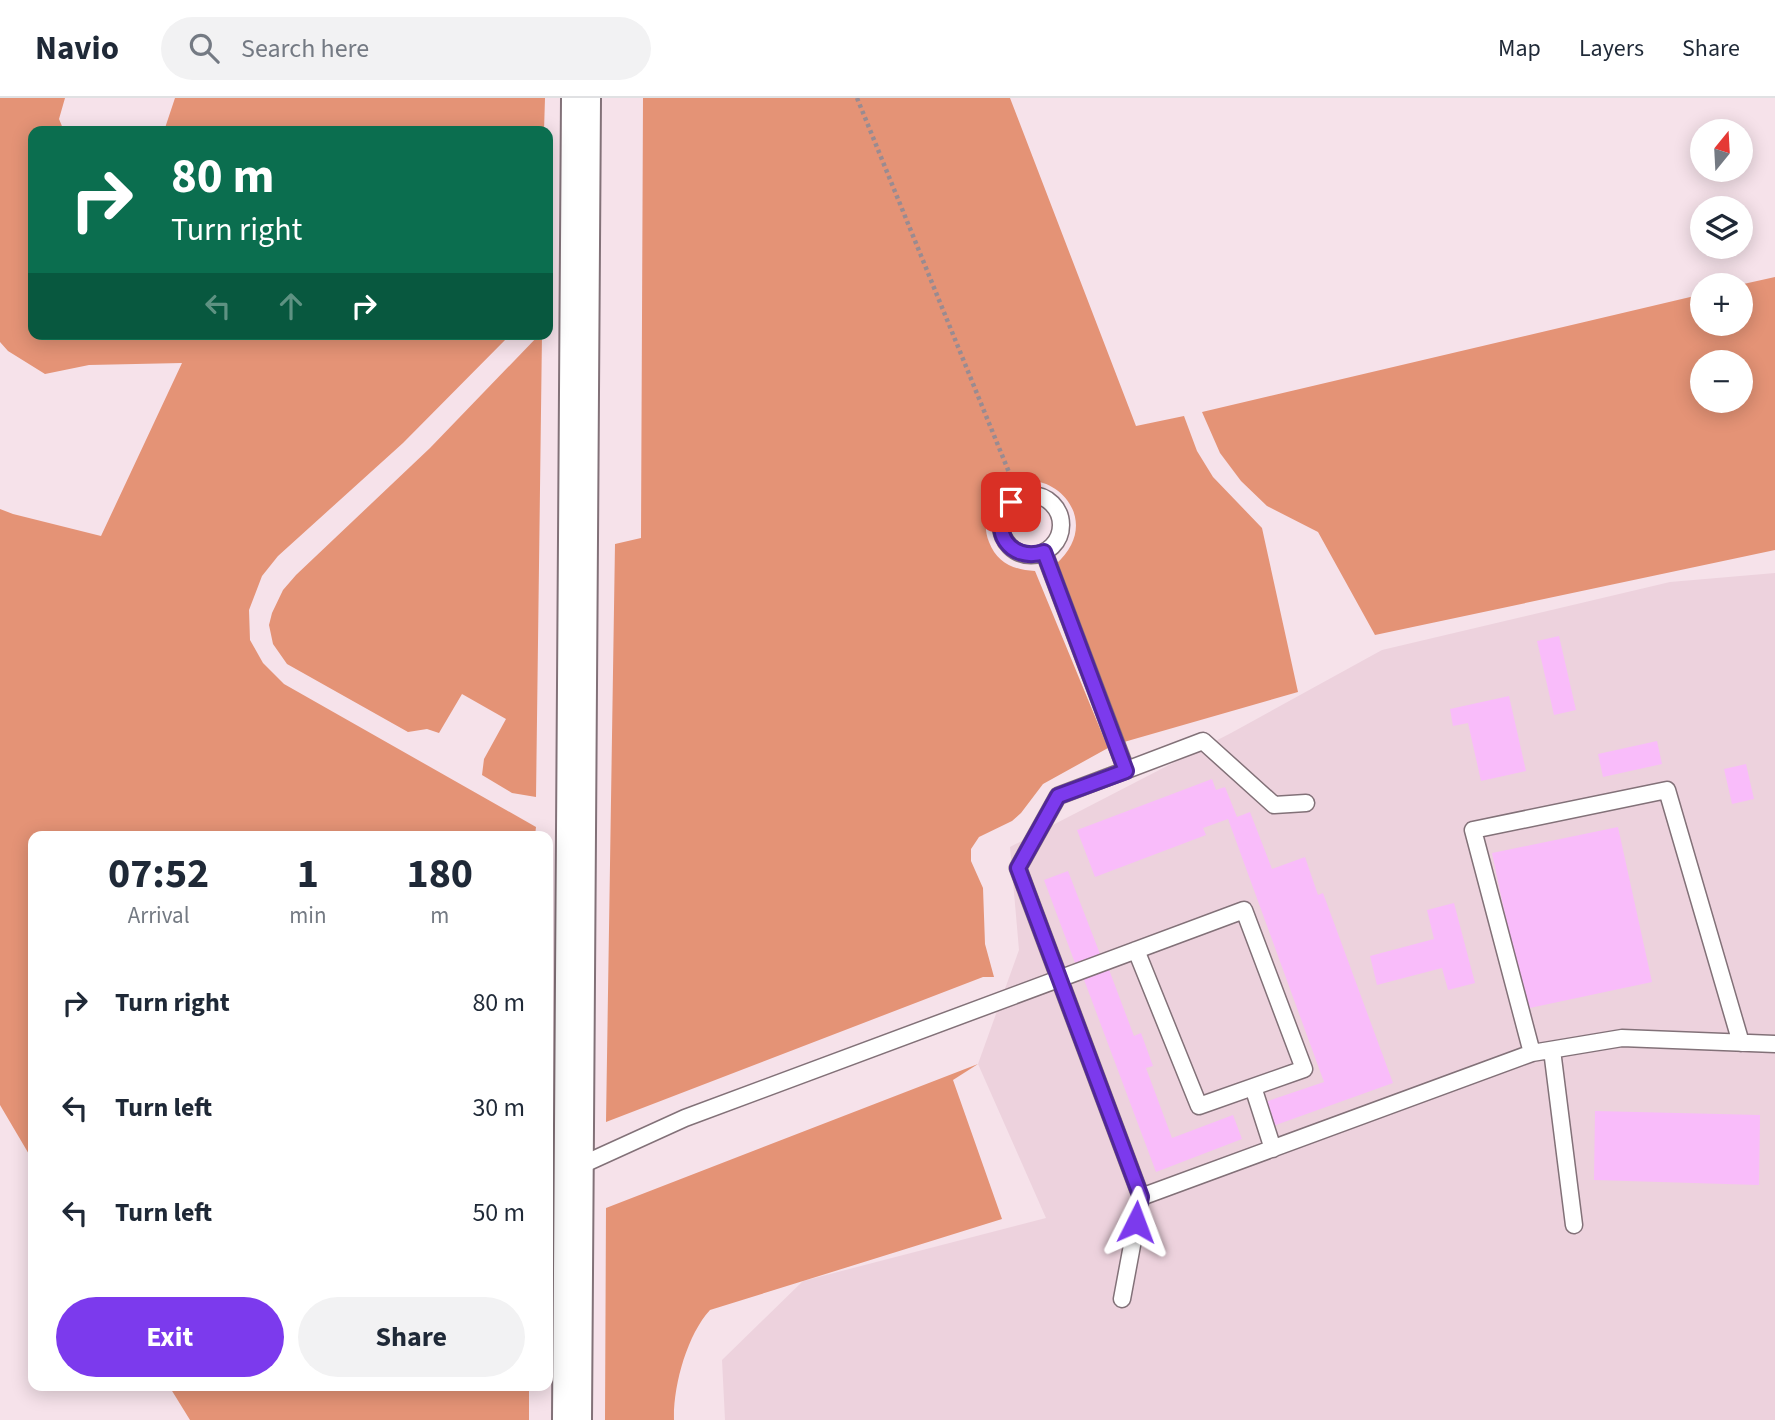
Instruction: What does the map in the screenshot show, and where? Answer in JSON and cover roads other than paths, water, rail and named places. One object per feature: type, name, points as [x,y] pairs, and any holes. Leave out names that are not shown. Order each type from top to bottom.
[{"type":"main road","points":[[572,1420],[581,98]]},
{"type":"lane","points":[[1038,495],[1048,500],[1060,516],[1059,537],[1044,552],[1034,555],[1015,551],[1003,536],[1001,518],[1005,509],[1019,497],[1038,495]]},
{"type":"lane","points":[[1044,552],[1126,771]]},
{"type":"lane","points":[[1122,1299],[1141,1197],[1018,868],[1058,796],[1203,741],[1274,805],[1306,803]]},
{"type":"lane","points":[[1532,1053],[1473,830],[1667,790],[1741,1043]]},
{"type":"lane","points":[[572,1170],[685,1118],[1136,950],[1244,910],[1304,1069],[1199,1106],[1136,950]]},
{"type":"lane","points":[[1141,1197],[1532,1053],[1622,1038],[1775,1044]]},
{"type":"lane","points":[[1552,1050],[1574,1226]]},
{"type":"lane","points":[[1253,1087],[1273,1149]]}]
